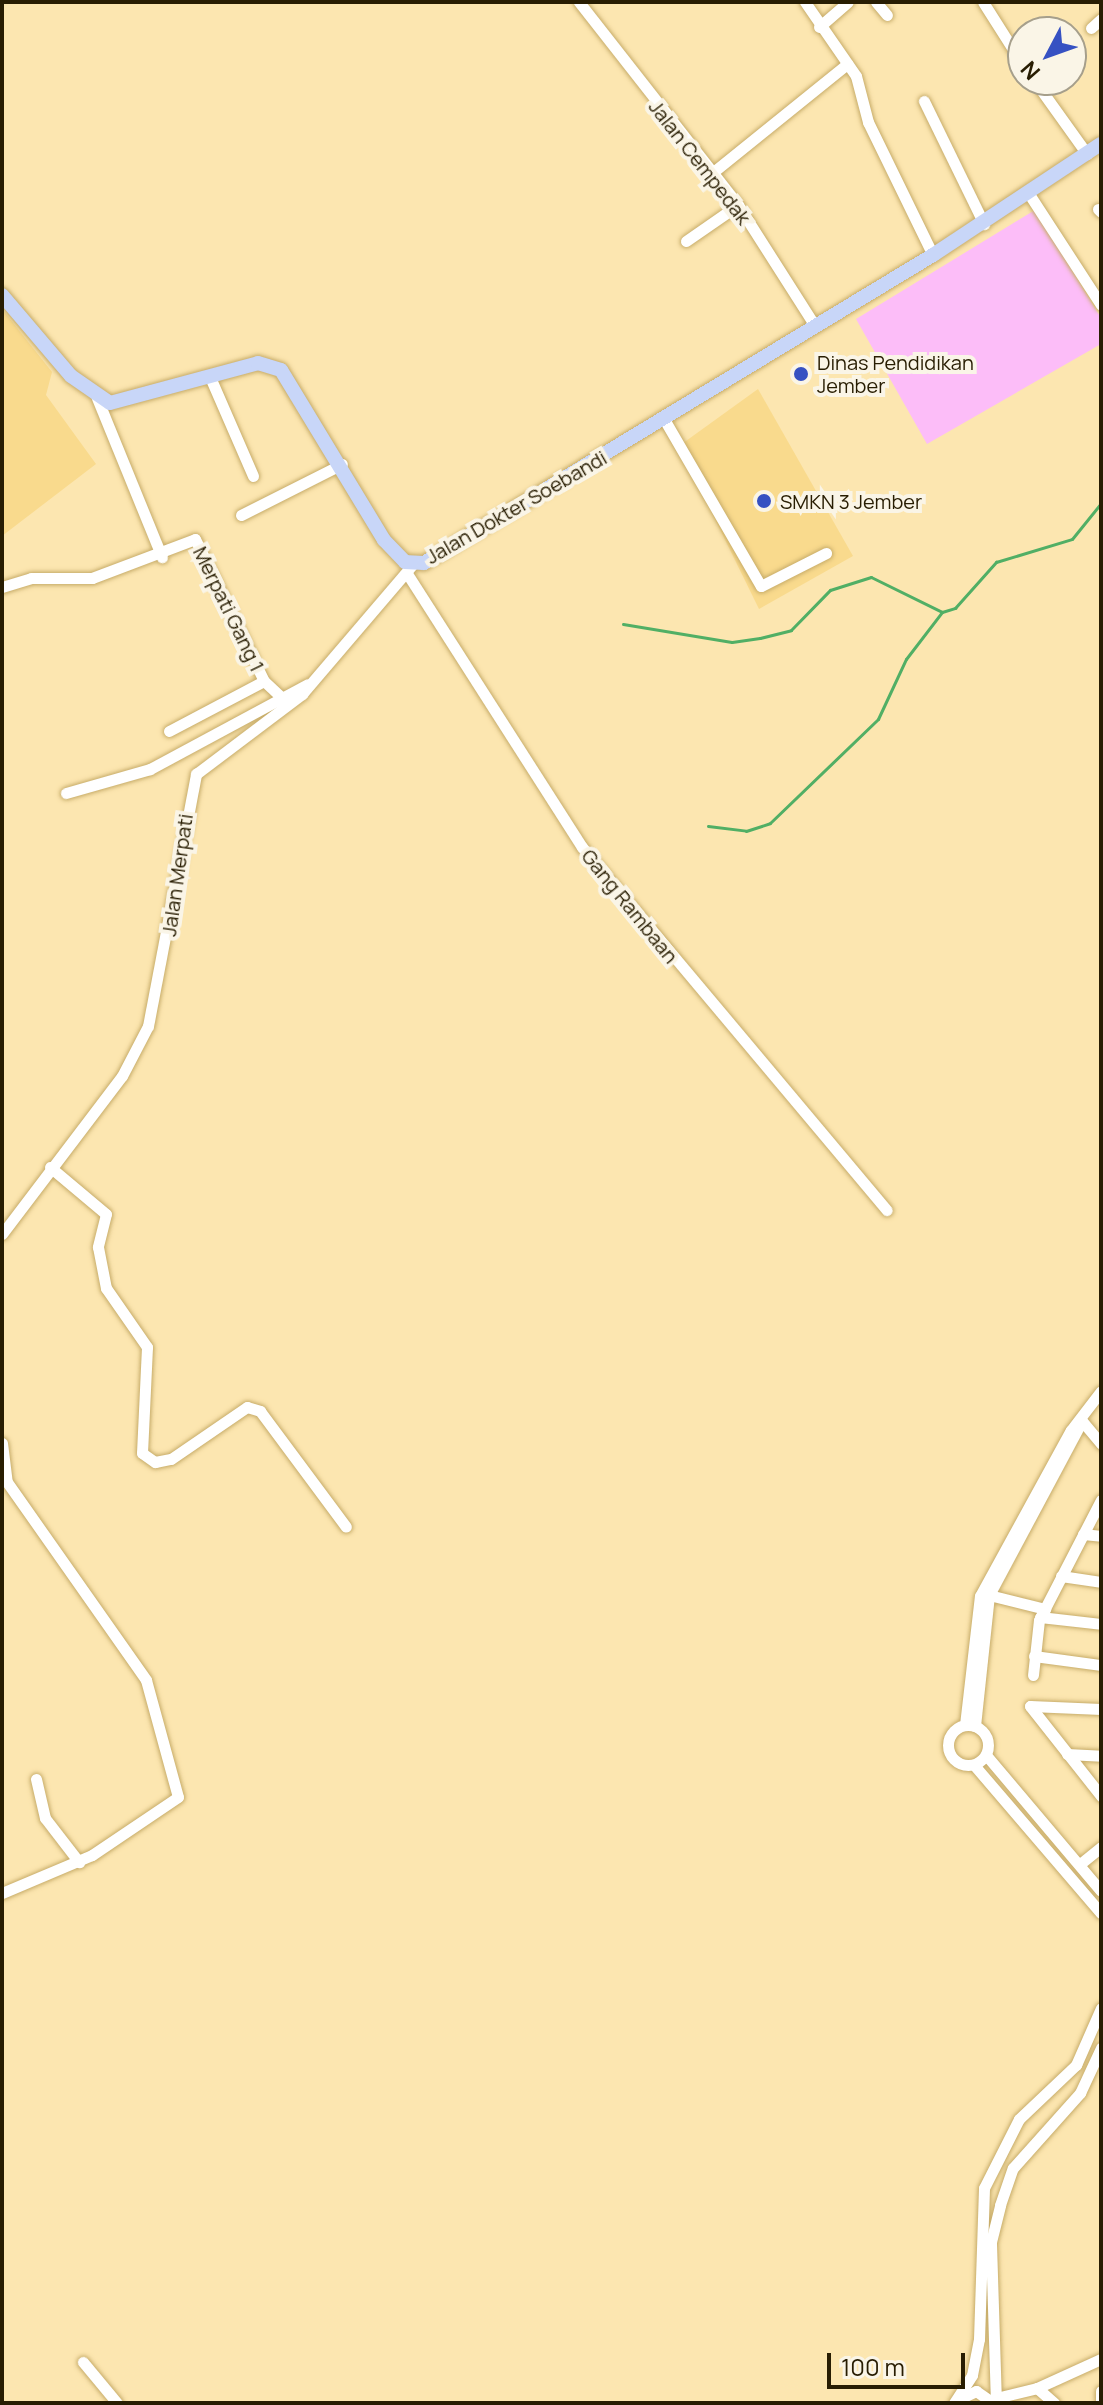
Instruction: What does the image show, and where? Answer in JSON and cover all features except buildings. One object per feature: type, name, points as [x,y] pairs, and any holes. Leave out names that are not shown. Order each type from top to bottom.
[{"type":"main road","name":"Jalan Dokter Soebandi","points":[[97,398],[131,401],[258,363],[281,370],[342,464],[384,540],[411,569],[435,559],[984,224],[1101,144]]},
{"type":"main road","points":[[2,295],[97,398]]},
{"type":"street","name":"Jalan Cempedak","points":[[579,2],[738,205],[815,326]]},
{"type":"street","points":[[805,2],[819,27],[847,64],[933,255]]},
{"type":"street","points":[[819,27],[848,2]]},
{"type":"street","points":[[876,2],[887,15]]},
{"type":"street","points":[[983,2],[1007,40]]},
{"type":"street","points":[[1091,28],[1101,19]]},
{"type":"street","points":[[712,173],[847,64]]},
{"type":"street","points":[[1045,96],[1087,154]]},
{"type":"street","points":[[924,101],[984,224]]},
{"type":"street","points":[[1029,194],[1101,305]]},
{"type":"street","points":[[686,241],[738,205]]},
{"type":"street","points":[[210,377],[253,476]]},
{"type":"street","points":[[97,398],[162,557]]},
{"type":"street","points":[[664,419],[761,586],[826,553]]},
{"type":"street","points":[[241,515],[342,464]]},
{"type":"street","name":"Merpati Gang 1","points":[[2,587],[31,578],[92,578],[162,557],[195,539],[264,681],[281,697]]},
{"type":"street","name":"Jalan Merpati","points":[[2,1234],[122,1076],[148,1026],[196,774],[311,683],[411,569]]},
{"type":"street","name":"Gang Rambaan","points":[[411,569],[582,847],[887,1210]]},
{"type":"street","points":[[169,731],[264,681]]},
{"type":"street","points":[[66,793],[150,769],[311,683]]},
{"type":"street","points":[[50,1167],[106,1214],[98,1247],[106,1288],[147,1347],[142,1453],[155,1462],[171,1459],[247,1407],[260,1411],[346,1527]]},
{"type":"street","points":[[970,1726],[980,1596],[1101,1391]]},
{"type":"street","points":[[1082,1421],[1101,1444]]},
{"type":"street","points":[[970,1726],[989,1595],[1082,1421]]},
{"type":"street","points":[[2,1443],[7,1482],[146,1680],[178,1797],[79,1862],[2,1893]]},
{"type":"street","points":[[1033,1675],[1043,1613],[1099,1509]]},
{"type":"street","points":[[1083,1534],[1101,1536]]},
{"type":"street","points":[[1061,1576],[1101,1582]]},
{"type":"street","points":[[989,1595],[1043,1613],[1101,1624]]},
{"type":"street","points":[[1034,1656],[1101,1665]]},
{"type":"street","points":[[1101,1709],[1032,1702],[1067,1754],[1101,1795]]},
{"type":"street","points":[[970,1726],[988,1739],[986,1755],[974,1765]]},
{"type":"street","points":[[970,1726],[950,1736],[949,1751],[959,1763],[974,1765],[1101,1913]]},
{"type":"street","points":[[1067,1754],[1101,1756]]},
{"type":"street","points":[[986,1755],[1101,1891]]},
{"type":"street","points":[[36,1779],[45,1818],[79,1862]]},
{"type":"street","points":[[1080,1864],[1101,1847]]},
{"type":"street","points":[[957,2401],[979,2339],[984,2188],[1032,2106],[1076,2065],[1101,2008]]},
{"type":"street","points":[[995,2401],[991,2242],[1013,2168],[1049,2122],[1080,2093],[1101,2048]]},
{"type":"street","points":[[1032,2106],[1049,2122]]},
{"type":"street","points":[[957,2401],[976,2391],[995,2401],[1037,2388],[1101,2359]]},
{"type":"street","points":[[83,2362],[117,2403]]},
{"type":"street","points":[[1037,2388],[1054,2403]]},
{"type":"street","points":[[1101,2391],[1101,2400]]},
{"type":"shaded area","points":[[1035,210],[1101,318],[1101,344],[927,444],[856,319]]},
{"type":"shaded area","points":[[2,309],[52,372],[46,395],[96,464],[2,536]]},
{"type":"shaded area","name":"SMKN 3 Jember","points":[[758,389],[853,556],[759,609],[679,446]]},
{"type":"waterway","points":[[708,826],[746,831],[770,823],[878,719],[906,659],[942,612],[955,608],[996,562],[1072,539],[1101,503]]},
{"type":"waterway","points":[[623,624],[732,642],[760,638],[791,630],[830,590],[871,577],[942,612]]},
{"type":"place","name":"Dinas Pendidikan Jember","points":[[801,374]]},
{"type":"place","name":"SMKN 3 Jember","points":[[764,501]]}]
